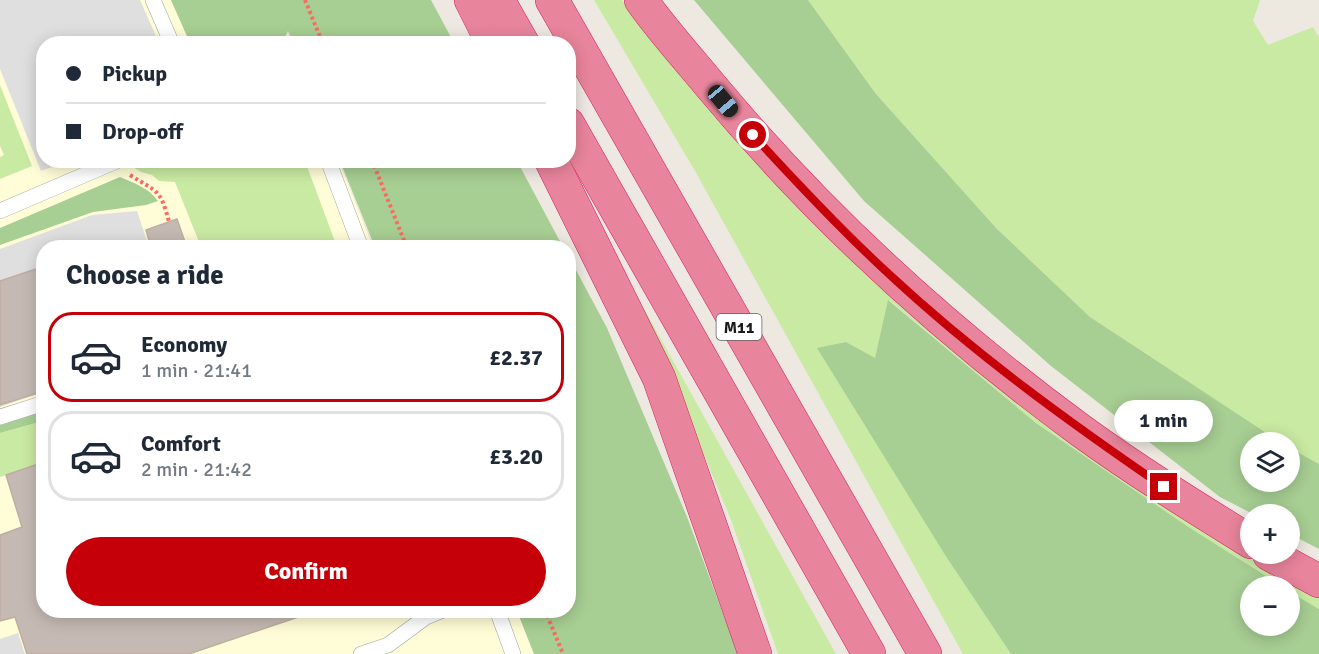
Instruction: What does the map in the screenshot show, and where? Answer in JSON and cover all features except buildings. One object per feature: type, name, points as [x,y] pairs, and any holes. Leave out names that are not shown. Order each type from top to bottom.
[{"type":"highway","points":[[471,0],[489,36]]},
{"type":"highway","points":[[498,0],[518,36]]},
{"type":"highway","name":"M11","points":[[552,0],[573,36]]},
{"type":"highway","points":[[641,0],[738,118],[815,203],[891,276],[987,358],[1081,431],[1181,499],[1240,535]]},
{"type":"highway","name":"M11","points":[[576,42],[926,654]]},
{"type":"highway","name":"M11","points":[[576,138],[869,654]]},
{"type":"highway","points":[[555,168],[659,378],[755,654]]},
{"type":"highway","points":[[1288,564],[1319,580]]},
{"type":"lane","points":[[153,0],[169,36]]},
{"type":"lane","points":[[0,211],[101,168]]},
{"type":"lane","points":[[330,168],[358,240]]},
{"type":"lane","points":[[0,417],[36,406]]},
{"type":"lane","points":[[361,654],[389,650],[425,618]]},
{"type":"lane","points":[[500,618],[513,654]]},
{"type":"path","points":[[305,0],[320,36]]},
{"type":"path","points":[[123,168],[163,199],[169,222]]},
{"type":"path","points":[[375,168],[404,240]]},
{"type":"path","points":[[547,618],[563,654]]},
{"type":"shaded area","points":[[0,0],[171,0],[187,36],[36,36],[36,168],[342,168],[370,240],[36,240],[36,618],[520,618],[534,654],[0,654]]},
{"type":"shaded area","points":[[0,0],[140,0],[156,36],[36,36],[36,159],[0,69]]},
{"type":"shaded area","points":[[137,211],[147,240],[36,240],[36,394],[0,407],[0,249],[92,215]]},
{"type":"shaded area","points":[[18,633],[25,654],[0,654],[0,639]]},
{"type":"green space","points":[[171,0],[431,0],[450,36],[290,36],[288,31],[286,36],[187,36]]},
{"type":"green space","points":[[594,0],[622,0],[689,85],[1228,543],[1240,550],[1240,559],[1036,423],[889,300],[875,359],[846,342],[947,558],[1011,654],[963,654],[695,171]]},
{"type":"green space","points":[[694,0],[808,0],[876,94],[997,229],[1090,317],[1265,432],[1240,432],[1240,492],[1300,492],[1300,454],[1319,464],[1319,549],[1300,539],[1300,504],[1240,504],[1240,507],[1220,497],[1051,366],[864,201]]},
{"type":"green space","points":[[808,0],[1260,0],[1253,21],[1268,45],[1313,27],[1319,38],[1319,464],[1300,454],[1300,432],[1261,432],[1090,317],[997,229],[876,94]]},
{"type":"green space","points":[[0,85],[32,166],[0,179],[0,157],[4,155],[0,146]]},
{"type":"green space","points":[[135,168],[308,168],[334,240],[198,240],[175,182],[159,181],[152,175]]},
{"type":"green space","points":[[343,168],[521,168],[559,240],[372,240]]},
{"type":"green space","points":[[120,177],[146,189],[158,201],[146,205],[93,212],[0,245],[0,228]]},
{"type":"green space","points":[[576,270],[607,328],[687,517],[738,654],[534,654],[520,618],[576,618]]},
{"type":"green space","points":[[888,300],[1036,423],[1240,559],[1240,564],[1247,564],[1266,576],[1240,576],[1240,636],[1300,636],[1300,598],[1319,609],[1319,654],[1011,654],[947,558],[817,348],[846,342],[875,358]]},
{"type":"green space","points":[[642,305],[836,654],[778,654],[731,520]]},
{"type":"green space","points":[[36,412],[36,423],[0,433],[0,425]]},
{"type":"green space","points":[[36,423],[36,464],[0,477],[0,433]]},
{"type":"green space","points":[[1247,564],[1263,564],[1284,576],[1266,576]]},
{"type":"green space","points":[[1300,586],[1319,597],[1319,609],[1300,598]]},
{"type":"route","points":[[753,135],[815,203],[891,276],[987,358],[1043,402],[1081,431],[1164,487]]}]
